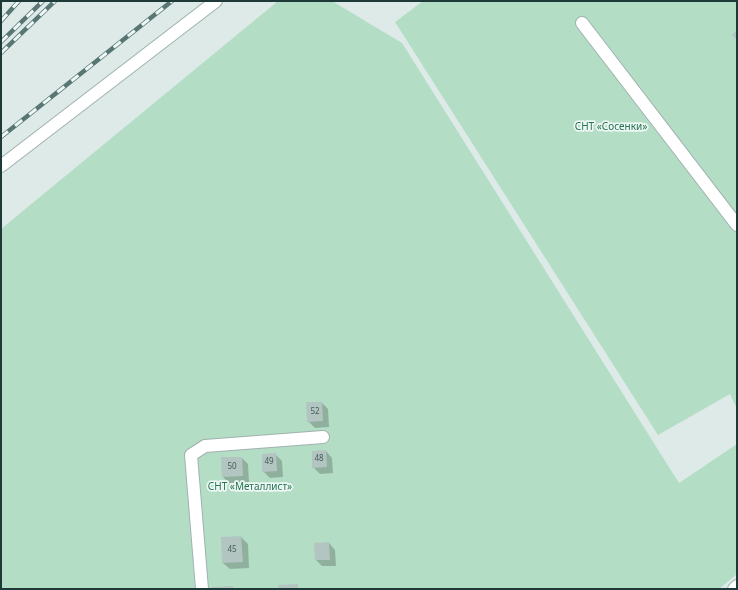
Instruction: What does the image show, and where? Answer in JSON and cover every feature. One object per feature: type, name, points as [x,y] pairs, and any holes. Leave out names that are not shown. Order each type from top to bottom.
[{"type":"lane","points":[[1,166],[216,1]]},
{"type":"lane","points":[[582,23],[737,225]]},
{"type":"lane","points":[[202,589],[191,455],[205,446],[323,437]]},
{"type":"lane","points":[[734,589],[737,586]]},
{"type":"green space","name":"СНТ «Металлист»","points":[[278,1],[332,1],[402,43],[679,483],[737,444],[737,574],[719,589],[1,589],[1,229]]},
{"type":"green space","name":"СНТ «Сосенки»","points":[[423,1],[737,1],[737,409],[730,394],[658,435],[395,22]]},
{"type":"building","points":[[737,30],[737,40],[732,35]]},
{"type":"building","points":[[306,402],[322,402],[323,421],[307,422]]},
{"type":"building","points":[[326,450],[327,467],[312,468],[312,451]]},
{"type":"building","points":[[276,453],[277,471],[262,472],[262,454]]},
{"type":"building","points":[[221,457],[242,457],[243,476],[222,477]]},
{"type":"building","points":[[241,536],[243,562],[222,563],[221,537]]},
{"type":"building","points":[[329,542],[330,560],[315,560],[314,543]]},
{"type":"building","points":[[298,584],[298,589],[279,589],[278,585]]},
{"type":"building","points":[[233,586],[233,589],[212,589],[212,587]]},
{"type":"railway","points":[[1,21],[19,1]]},
{"type":"railway","points":[[1,42],[43,1]]},
{"type":"railway","points":[[1,53],[55,1]]},
{"type":"railway","points":[[1,137],[172,1]]}]
